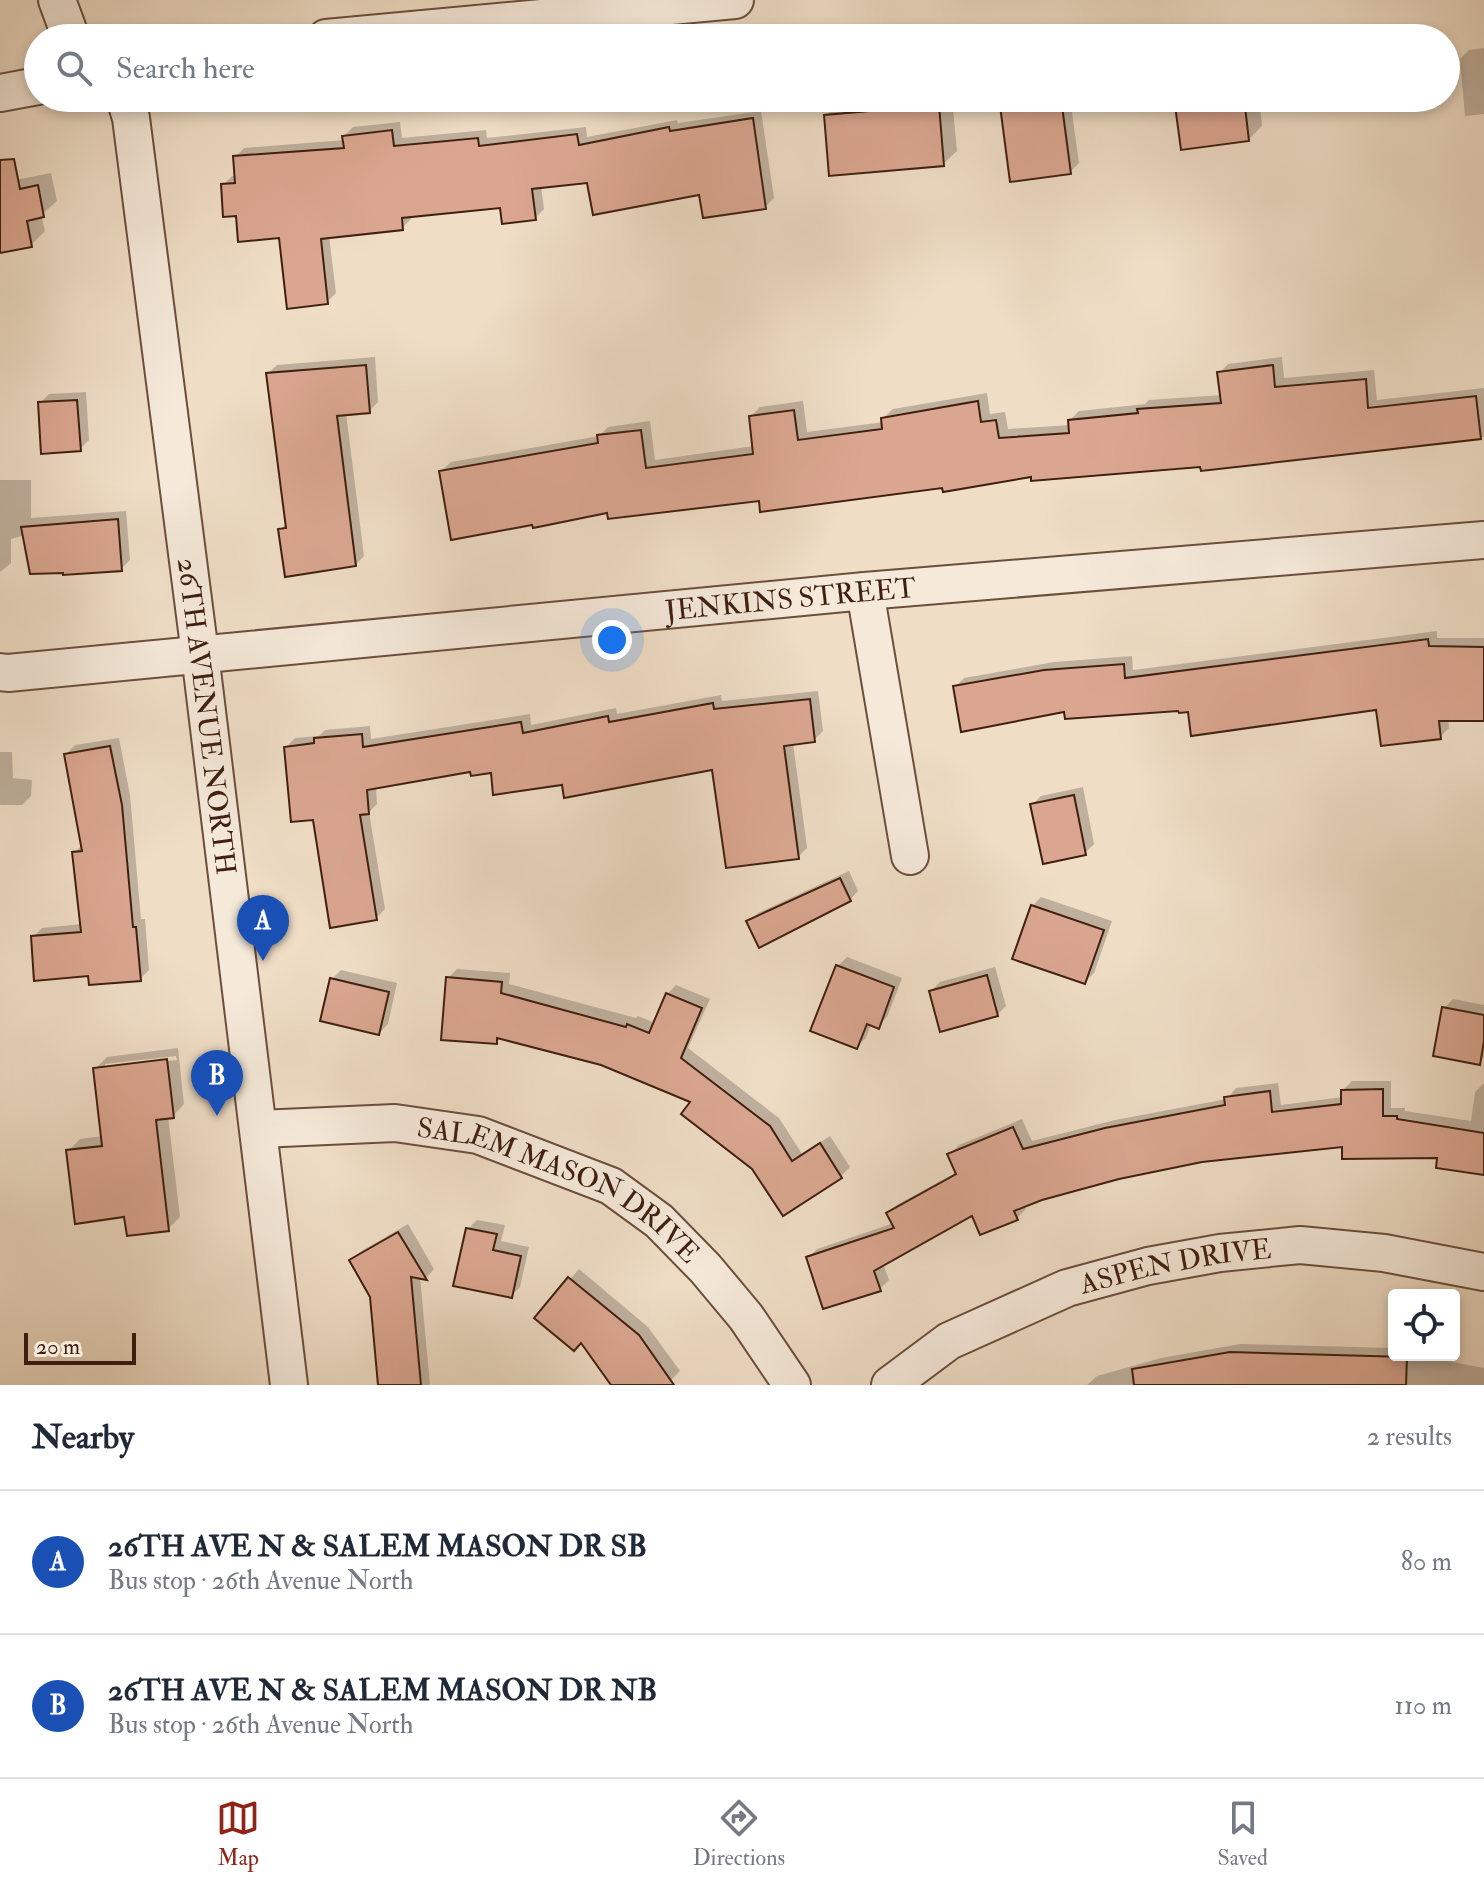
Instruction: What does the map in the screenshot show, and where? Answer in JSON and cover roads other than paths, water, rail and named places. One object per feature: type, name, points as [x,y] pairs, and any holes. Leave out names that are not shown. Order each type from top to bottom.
[{"type":"street","points":[[57,0],[66,24]]},
{"type":"street","points":[[427,24],[536,9],[735,0]]},
{"type":"street","points":[[0,93],[24,89]]},
{"type":"street","name":"26TH AVENUE NORTH","points":[[129,112],[200,654],[289,1385]]},
{"type":"street","name":"JENKINS STREET","points":[[0,672],[865,591],[1484,540]]},
{"type":"street","points":[[865,591],[910,856]]},
{"type":"street","name":"SALEM MASON DRIVE","points":[[259,1129],[395,1123],[478,1135],[611,1186],[659,1221],[705,1268],[746,1317],[792,1385]]},
{"type":"street","name":"ASPEN DRIVE","points":[[890,1385],[949,1341],[1067,1288],[1163,1263],[1220,1253],[1300,1245],[1384,1253],[1484,1272]]},
{"type":"place","name":"26TH AVE N & SALEM MASON DR SB","points":[[263,961]]},
{"type":"place","name":"26TH AVE N & SALEM MASON DR NB","points":[[217,1116]]}]
